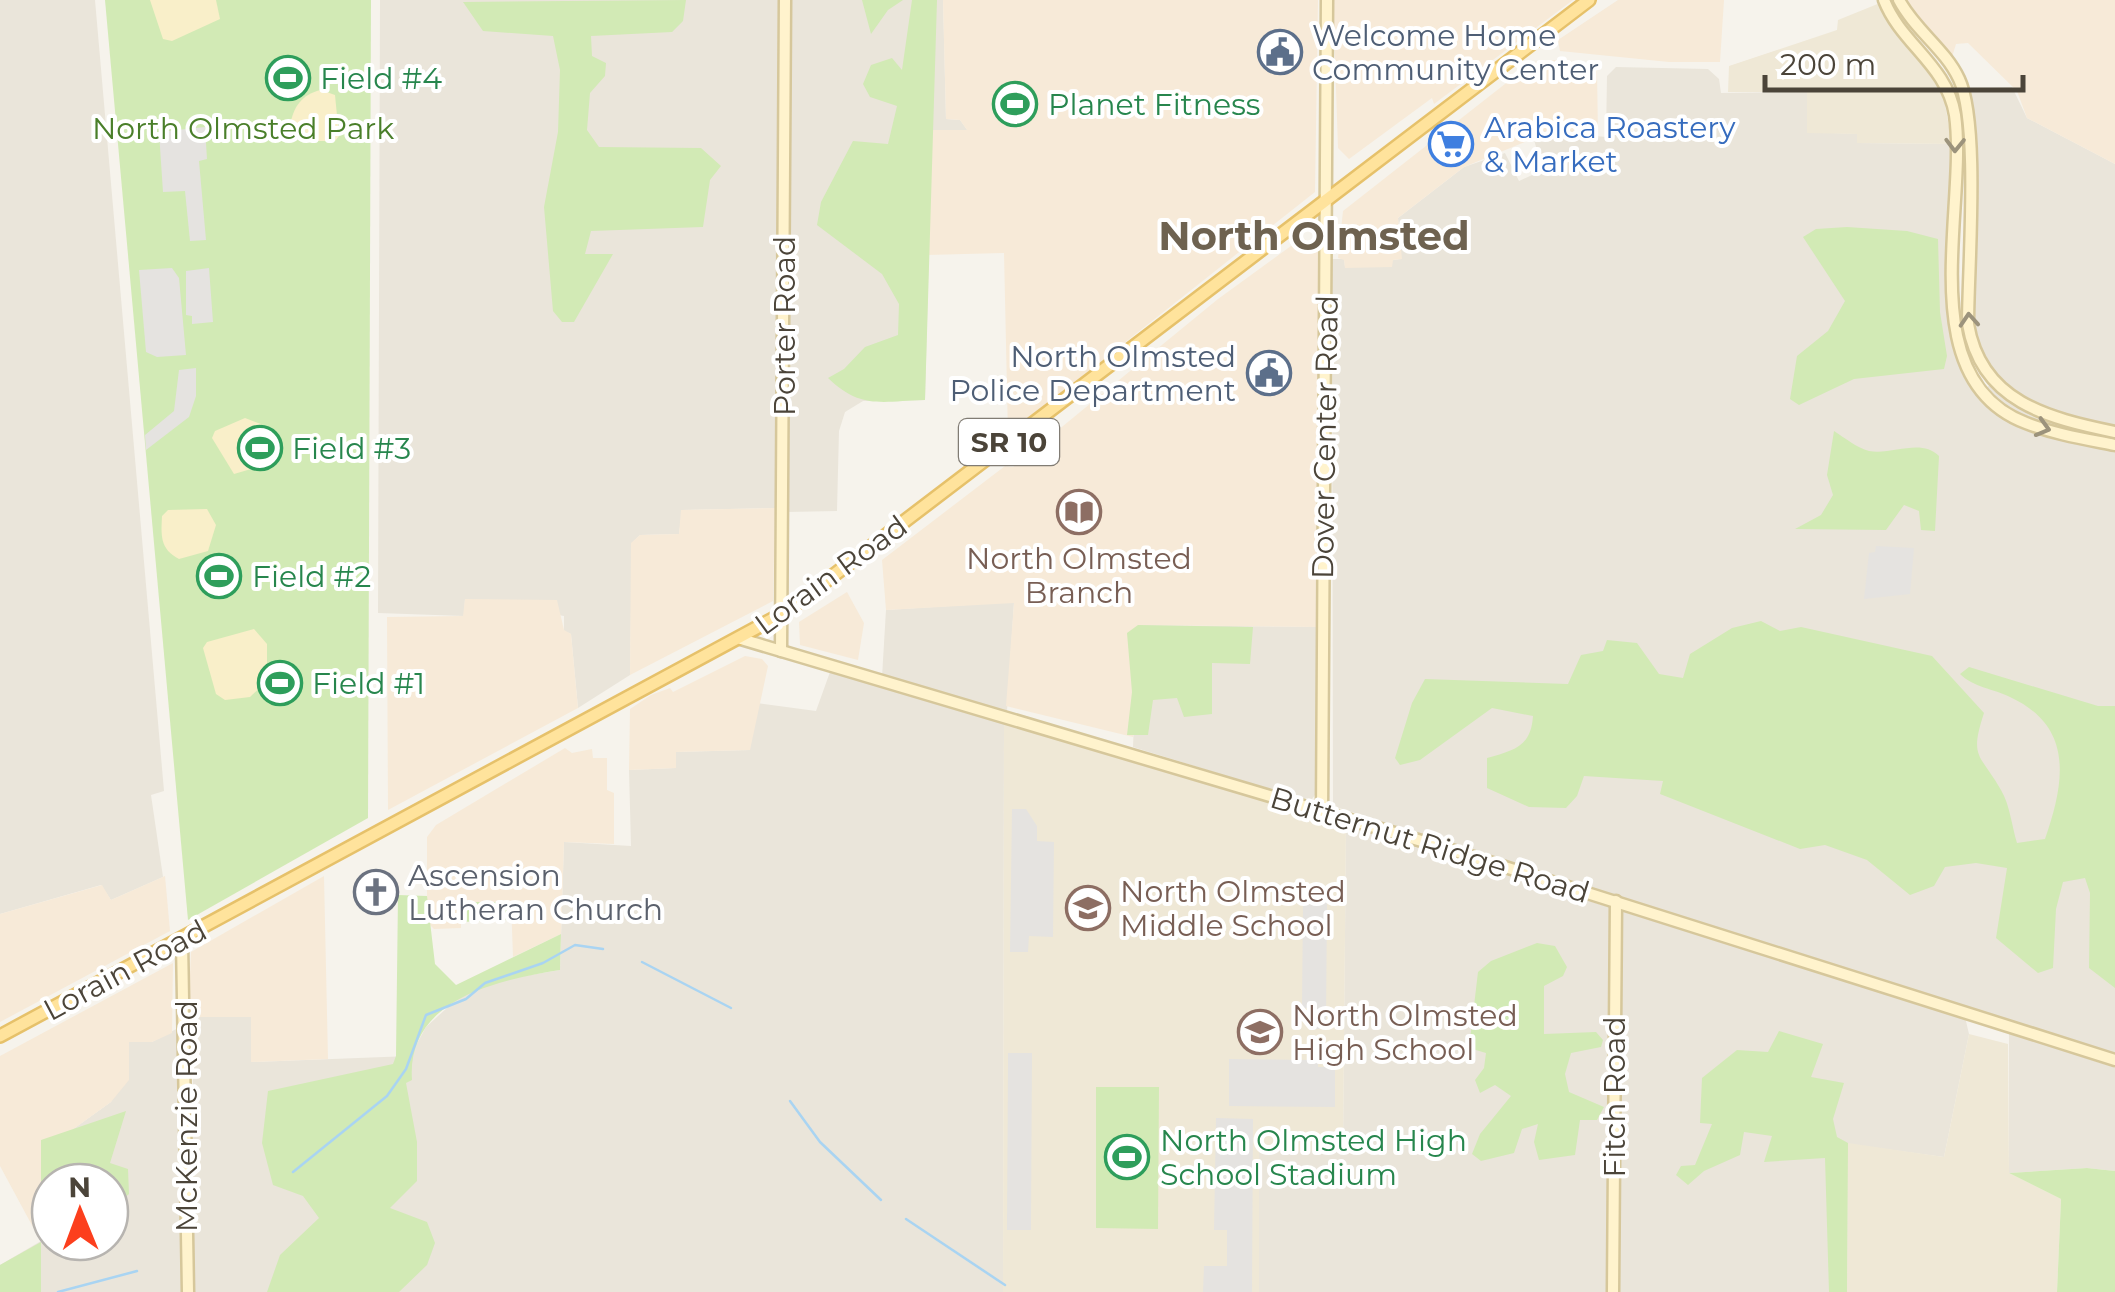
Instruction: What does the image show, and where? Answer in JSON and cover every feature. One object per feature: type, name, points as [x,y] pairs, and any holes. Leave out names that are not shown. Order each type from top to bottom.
[{"type":"main road","name":"Lorain Road","points":[[0,1036],[784,613],[1589,0]]},
{"type":"street","name":"Porter Road","points":[[781,651],[785,0]]},
{"type":"street","name":"Dover Center Road","points":[[1322,814],[1327,0]]},
{"type":"street","points":[[1884,0],[1894,21],[1935,67],[1952,105],[1953,314],[1958,344],[1970,373],[1987,395],[2024,422],[2115,445]]},
{"type":"street","points":[[1899,0],[1910,20],[1944,55],[1967,103],[1968,324],[1976,353],[1998,385],[2027,409],[2115,432]]},
{"type":"street","name":"Butternut Ridge Road","points":[[741,639],[1616,901],[2115,1060]]},
{"type":"street","name":"Fitch Road","points":[[1613,1292],[1616,901]]},
{"type":"street","name":"McKenzie Road","points":[[182,941],[188,1292]]},
{"type":"shaded area","points":[[0,0],[95,0],[164,791],[151,795],[163,877],[111,900],[101,885],[0,914]]},
{"type":"shaded area","points":[[380,0],[782,0],[780,508],[682,510],[679,534],[640,535],[632,543],[630,675],[578,708],[571,634],[564,631],[564,616],[465,599],[464,616],[378,613]]},
{"type":"shaded area","points":[[790,0],[943,0],[946,119],[960,120],[968,131],[932,131],[925,400],[863,401],[845,412],[839,431],[837,511],[787,512]]},
{"type":"shaded area","points":[[943,0],[1318,0],[1315,192],[1008,435],[1004,253],[926,255],[932,130],[967,130],[960,120],[946,119]]},
{"type":"shaded area","points":[[1333,0],[1573,0],[1434,104],[1432,98],[1349,159],[1338,148]]},
{"type":"shaded area","points":[[1618,0],[1724,0],[1720,62],[1669,62],[1560,51],[1558,40]]},
{"type":"shaded area","points":[[1905,0],[2115,0],[2115,164],[2027,118],[2017,91],[1968,43],[1956,44],[1952,57]]},
{"type":"shaded area","points":[[1880,3],[1892,27],[1942,87],[1952,144],[1857,143],[1857,134],[1807,133],[1807,92],[1728,92],[1729,66],[1837,30],[1838,20]]},
{"type":"shaded area","points":[[1556,60],[1597,70],[1598,136],[1528,130],[1532,139],[1464,167],[1398,218],[1402,259],[1393,260],[1392,267],[1345,268],[1344,260],[1338,258],[1343,211],[1533,62]]},
{"type":"shaded area","points":[[1616,67],[1708,69],[1719,79],[1721,93],[1807,92],[1807,132],[1858,134],[1858,143],[1952,144],[1950,327],[1961,366],[1980,394],[1997,378],[1977,342],[1973,317],[1976,122],[1968,88],[2012,87],[2027,118],[2115,164],[2115,1056],[1333,806],[1332,259],[1344,259],[1345,267],[1401,259],[1398,218],[1464,167],[1505,153],[1519,181],[1543,170],[1531,130],[1606,137],[1607,76]]},
{"type":"shaded area","points":[[205,127],[207,159],[199,161],[206,240],[190,241],[185,191],[163,192],[159,132]]},
{"type":"shaded area","points":[[1302,238],[1317,245],[1319,253],[1319,627],[1138,625],[1133,737],[1006,706],[1014,603],[886,610],[882,560],[1005,466],[1013,467],[1218,299]]},
{"type":"shaded area","points":[[172,268],[179,278],[186,355],[157,357],[146,352],[139,270]]},
{"type":"shaded area","points":[[209,268],[213,322],[192,324],[192,316],[186,315],[186,271]]},
{"type":"shaded area","points":[[196,368],[196,396],[189,417],[146,450],[145,435],[174,411],[179,370]]},
{"type":"shaded area","points":[[775,508],[773,601],[630,675],[631,543],[640,535],[679,534],[681,510]]},
{"type":"shaded area","points":[[1876,546],[1914,548],[1910,594],[1864,599],[1869,553],[1875,552]]},
{"type":"shaded area","points":[[847,592],[864,623],[858,660],[800,645],[799,622]]},
{"type":"shaded area","points":[[465,599],[557,600],[564,630],[571,634],[578,708],[388,810],[387,617],[463,616]]},
{"type":"shaded area","points":[[1014,602],[1007,711],[882,677],[886,610]]},
{"type":"shaded area","points":[[1138,625],[1319,627],[1318,791],[1312,799],[1133,747]]},
{"type":"shaded area","points":[[745,656],[762,659],[768,666],[750,750],[676,752],[676,768],[629,770],[630,709],[651,695],[670,688],[673,692]]},
{"type":"shaded area","points":[[830,672],[1004,721],[1003,1292],[193,1292],[193,1016],[251,1017],[252,1062],[410,1056],[426,1027],[459,997],[500,980],[560,970],[564,842],[631,846],[629,770],[675,768],[675,752],[749,750],[757,703],[816,711]]},
{"type":"shaded area","name":"North Olmsted High School","points":[[1004,721],[1346,826],[1343,1151],[1259,1150],[1259,1292],[1003,1292]]},
{"type":"shaded area","points":[[565,748],[572,753],[592,749],[593,758],[607,758],[607,790],[614,793],[614,844],[564,842],[561,934],[513,957],[511,902],[461,902],[461,928],[434,929],[427,922],[427,837],[436,825]]},
{"type":"shaded area","points":[[1012,809],[1026,809],[1037,826],[1037,841],[1054,842],[1053,937],[1029,936],[1028,952],[1010,952]]},
{"type":"shaded area","points":[[1346,826],[1965,1017],[1969,1034],[1944,1157],[1848,1144],[1847,1292],[1259,1292],[1259,1149],[1343,1150]]},
{"type":"shaded area","points":[[165,876],[170,931],[0,1022],[0,914],[102,885],[111,900]]},
{"type":"shaded area","points":[[324,876],[328,1059],[251,1062],[251,1017],[188,1017],[191,952]]},
{"type":"shaded area","points":[[1327,902],[1326,1023],[1319,1023],[1319,1029],[1308,1029],[1308,1008],[1302,1008],[1303,905]]},
{"type":"shaded area","points":[[173,963],[172,1033],[152,1042],[129,1042],[129,1080],[111,1102],[65,1135],[41,1140],[41,1162],[30,1162],[30,1222],[0,1166],[0,1056]]},
{"type":"shaded area","points":[[180,1027],[182,1292],[0,1292],[0,1265],[30,1247],[30,1262],[130,1262],[130,1162],[41,1162],[41,1140],[65,1135],[111,1102],[129,1041],[152,1042]]},
{"type":"shaded area","points":[[2009,1032],[2115,1068],[2115,1171],[2087,1168],[2009,1173]]},
{"type":"shaded area","points":[[1969,1034],[2008,1044],[2009,1173],[2061,1199],[2057,1292],[1847,1292],[1848,1143],[1944,1157]]},
{"type":"shaded area","points":[[1008,1053],[1032,1053],[1031,1230],[1007,1230]]},
{"type":"shaded area","points":[[1229,1059],[1318,1060],[1318,1067],[1335,1067],[1335,1107],[1229,1106]]},
{"type":"shaded area","points":[[1216,1118],[1253,1119],[1252,1292],[1203,1292],[1204,1266],[1227,1266],[1227,1230],[1214,1230]]},
{"type":"green space","name":"North Olmsted Park","points":[[105,0],[371,0],[368,818],[188,920]]},
{"type":"green space","points":[[686,0],[683,21],[672,32],[591,36],[592,56],[606,63],[605,76],[590,93],[587,130],[599,147],[701,148],[721,166],[710,180],[703,227],[591,231],[585,254],[613,254],[574,322],[562,322],[553,311],[544,207],[558,132],[560,70],[553,36],[483,31],[463,2]]},
{"type":"green space","points":[[862,0],[903,0],[888,10],[871,34]]},
{"type":"green space","points":[[912,0],[937,0],[925,400],[884,402],[851,395],[828,378],[844,369],[865,347],[898,335],[899,304],[882,274],[817,225],[821,202],[853,141],[888,144],[897,106],[870,97],[863,84],[871,65],[892,58],[902,70]]},
{"type":"green space","points":[[1816,229],[1907,231],[1938,239],[1940,312],[1947,356],[1944,369],[1854,379],[1799,405],[1790,399],[1797,356],[1828,331],[1845,301],[1803,237]]},
{"type":"green space","points":[[1834,431],[1869,451],[1924,448],[1939,456],[1935,531],[1921,530],[1919,511],[1904,505],[1886,530],[1795,529],[1821,515],[1833,495],[1827,475]]},
{"type":"green space","points":[[1761,621],[1780,631],[1801,627],[1932,656],[1984,713],[1977,748],[2004,796],[2017,843],[2045,839],[2060,776],[2054,740],[2031,709],[1960,674],[1969,667],[2098,706],[2115,706],[2115,988],[2089,968],[2090,893],[2085,878],[2063,882],[2056,909],[2053,968],[2038,973],[1996,938],[2007,868],[1976,863],[1945,867],[1934,886],[1910,895],[1867,860],[1825,845],[1800,849],[1660,794],[1663,781],[1584,776],[1577,796],[1566,808],[1529,807],[1487,788],[1487,758],[1525,741],[1533,716],[1492,708],[1420,760],[1400,765],[1395,758],[1412,703],[1425,679],[1568,684],[1581,655],[1603,651],[1607,640],[1637,643],[1659,674],[1683,678],[1690,654],[1732,628]]},
{"type":"green space","points":[[1138,625],[1253,627],[1250,664],[1212,663],[1212,714],[1184,717],[1177,698],[1153,700],[1148,735],[1127,735],[1132,692],[1127,633]]},
{"type":"green space","points":[[398,895],[427,896],[435,964],[456,985],[561,934],[560,970],[510,980],[460,998],[424,1030],[414,1052],[412,1080],[406,1083],[417,1142],[417,1181],[390,1208],[427,1222],[435,1243],[427,1265],[399,1292],[267,1292],[280,1255],[319,1218],[303,1196],[273,1185],[262,1143],[268,1091],[393,1064]]},
{"type":"green space","points":[[460,902],[512,902],[512,920],[461,922]]},
{"type":"green space","points":[[1537,943],[1555,946],[1567,967],[1563,976],[1544,986],[1544,1034],[1596,1032],[1603,1040],[1601,1047],[1571,1053],[1565,1074],[1569,1092],[1604,1107],[1597,1120],[1580,1120],[1575,1155],[1539,1160],[1534,1142],[1538,1124],[1522,1129],[1514,1153],[1481,1161],[1472,1154],[1480,1134],[1511,1096],[1495,1085],[1480,1093],[1475,1080],[1484,1068],[1486,1053],[1469,1048],[1478,972],[1491,961]]},
{"type":"green space","points":[[1779,1031],[1823,1044],[1811,1077],[1844,1083],[1833,1119],[1837,1137],[1848,1143],[1847,1292],[1829,1292],[1825,1158],[1764,1162],[1772,1136],[1744,1132],[1740,1155],[1704,1171],[1688,1185],[1676,1175],[1681,1166],[1695,1165],[1712,1124],[1700,1123],[1702,1078],[1737,1050],[1768,1052]]},
{"type":"green space","name":"North Olmsted High School Stadium","points":[[1096,1087],[1159,1087],[1158,1229],[1096,1228]]},
{"type":"green space","points":[[126,1111],[110,1162],[41,1162],[41,1140]]},
{"type":"green space","points":[[2087,1168],[2115,1171],[2115,1292],[2057,1292],[2061,1199],[2009,1173]]},
{"type":"green space","points":[[30,1248],[30,1262],[41,1262],[41,1292],[0,1292],[0,1265]]},
{"type":"sand","points":[[150,0],[216,0],[220,19],[172,41],[163,39]]},
{"type":"sand","points":[[321,90],[335,95],[339,136],[335,141],[300,141],[290,126],[293,113],[304,98]]},
{"type":"sand","points":[[245,418],[261,424],[266,446],[251,469],[234,474],[212,438],[215,431]]},
{"type":"sand","points":[[207,509],[216,525],[208,551],[179,559],[168,551],[163,541],[162,516],[168,510]]},
{"type":"sand","points":[[254,629],[267,644],[267,681],[250,697],[225,700],[216,694],[203,648],[207,642]]},
{"type":"waterway","points":[[293,1172],[387,1096],[406,1069],[426,1015],[466,999],[485,983],[543,963],[575,945],[603,949]]},
{"type":"waterway","points":[[642,962],[731,1008]]},
{"type":"waterway","points":[[790,1101],[820,1142],[881,1200]]},
{"type":"waterway","points":[[906,1219],[1005,1285]]},
{"type":"waterway","points":[[58,1292],[137,1271]]},
{"type":"place","name":"Welcome Home Community Center","points":[[1280,52]]},
{"type":"place","name":"Field #4","points":[[288,78]]},
{"type":"place","name":"Planet Fitness","points":[[1015,104]]},
{"type":"place","name":"Arabica Roastery & Market","points":[[1451,144]]},
{"type":"place","name":"North Olmsted Police Department","points":[[1269,373]]},
{"type":"place","name":"Field #3","points":[[260,448]]},
{"type":"place","name":"North Olmsted Branch","points":[[1079,512]]},
{"type":"place","name":"Field #2","points":[[219,576]]},
{"type":"place","name":"Field #1","points":[[280,683]]},
{"type":"place","name":"Ascension Lutheran Church","points":[[376,892]]},
{"type":"place","name":"North Olmsted Middle School","points":[[1088,908]]},
{"type":"place","name":"North Olmsted High School","points":[[1260,1032]]},
{"type":"place","name":"North Olmsted High School Stadium","points":[[1127,1157]]},
{"type":"district","name":"North Olmsted","points":[[1314,235]]}]
